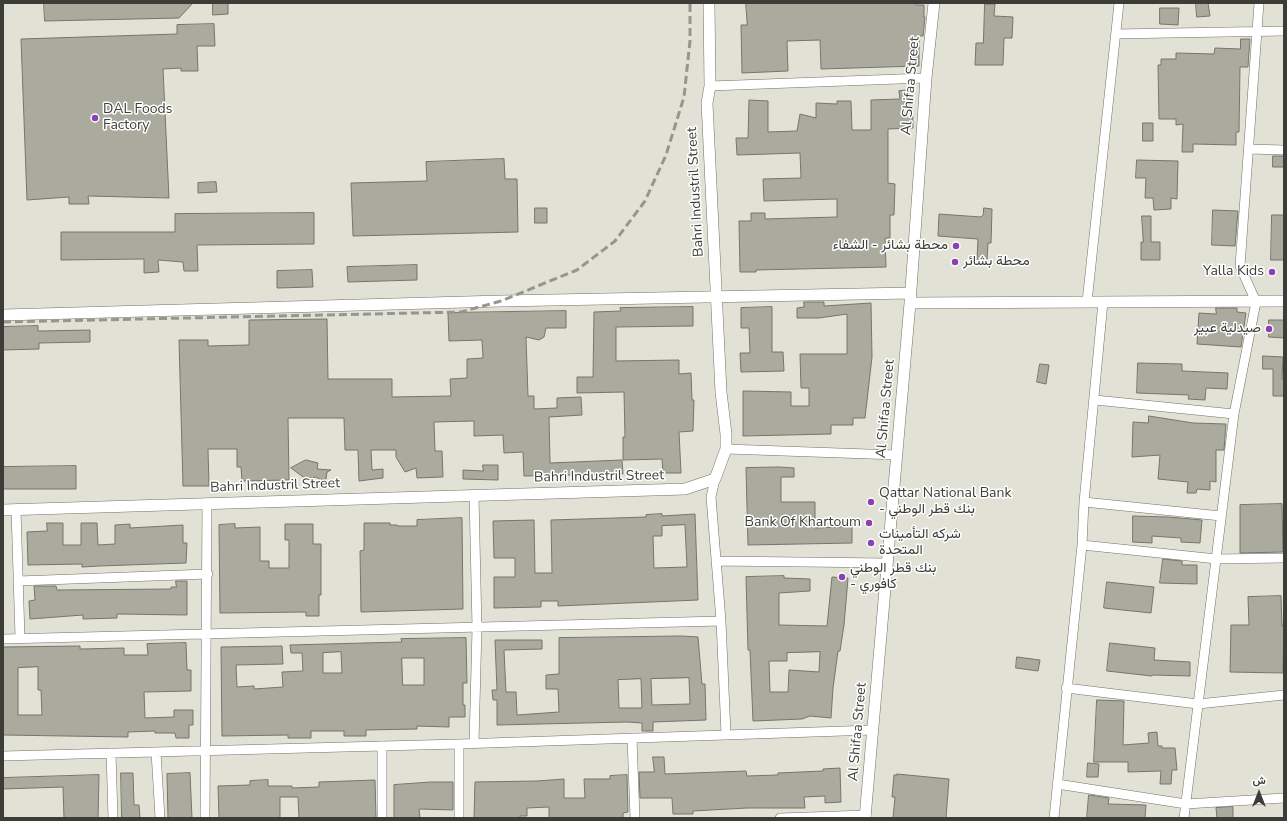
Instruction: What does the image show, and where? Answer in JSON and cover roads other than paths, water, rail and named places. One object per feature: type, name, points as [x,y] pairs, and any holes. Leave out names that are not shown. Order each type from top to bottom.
[{"type":"street","name":"Bahri Industril Street","points":[[3,510],[685,489],[715,479],[726,449],[726,434],[721,392],[707,103],[710,86],[709,3]]},
{"type":"street","name":"Al Shifaa Street","points":[[866,817],[910,298],[926,78],[934,3]]},
{"type":"street","points":[[1087,302],[1119,3]]},
{"type":"street","points":[[1184,818],[1234,414],[1256,302],[1240,266],[1259,3]]},
{"type":"street","points":[[1116,34],[1284,31]]},
{"type":"street","points":[[710,86],[926,78]]},
{"type":"street","points":[[1249,150],[1284,150]]},
{"type":"street","points":[[3,316],[501,301],[716,298],[910,298],[1087,302],[1284,301]]},
{"type":"street","points":[[1054,818],[1066,688],[1082,546],[1084,502],[1095,400],[1103,302]]},
{"type":"street","points":[[1095,400],[1234,414]]},
{"type":"street","points":[[726,449],[897,455]]},
{"type":"street","points":[[715,479],[711,497],[721,621],[726,734]]},
{"type":"street","points":[[474,495],[477,628],[474,743]]},
{"type":"street","points":[[1084,502],[1221,516]]},
{"type":"street","points":[[205,818],[204,751],[208,503]]},
{"type":"street","points":[[16,509],[20,638]]},
{"type":"street","points":[[1082,546],[1217,559],[1284,558]]},
{"type":"street","points":[[716,561],[888,563]]},
{"type":"street","points":[[18,581],[208,574]]},
{"type":"street","points":[[3,639],[721,621]]},
{"type":"street","points":[[1066,688],[1198,704],[1284,695]]},
{"type":"street","points":[[3,756],[458,744],[873,730]]},
{"type":"street","points":[[632,738],[635,818]]},
{"type":"street","points":[[458,744],[459,818]]},
{"type":"street","points":[[382,746],[382,818]]},
{"type":"street","points":[[156,752],[160,818]]},
{"type":"street","points":[[111,753],[113,818]]},
{"type":"street","points":[[1057,784],[1186,804],[1284,798]]},
{"type":"street","points":[[780,818],[866,817]]},
{"type":"railway","points":[[3,322],[461,312],[501,301],[577,270],[615,241],[645,201],[666,155],[684,97],[690,41],[690,3]]},
{"type":"place","name":"DAL Foods Factory","points":[[95,118]]},
{"type":"place","name":"محطة بشائر - الشفاء","points":[[956,246]]},
{"type":"place","name":"محطة بشائر","points":[[955,262]]},
{"type":"place","name":"Yalla Kids","points":[[1272,272]]},
{"type":"place","name":"صيدلية عبير","points":[[1269,329]]},
{"type":"place","name":"Qattar National Bank - بنك قطر الوطني","points":[[871,502]]},
{"type":"place","name":"Bank Of Khartoum","points":[[869,523]]},
{"type":"place","name":"شركه التأمينات المتحدة","points":[[871,543]]},
{"type":"place","name":"بنك قطر الوطني - كافوري","points":[[842,577]]}]
